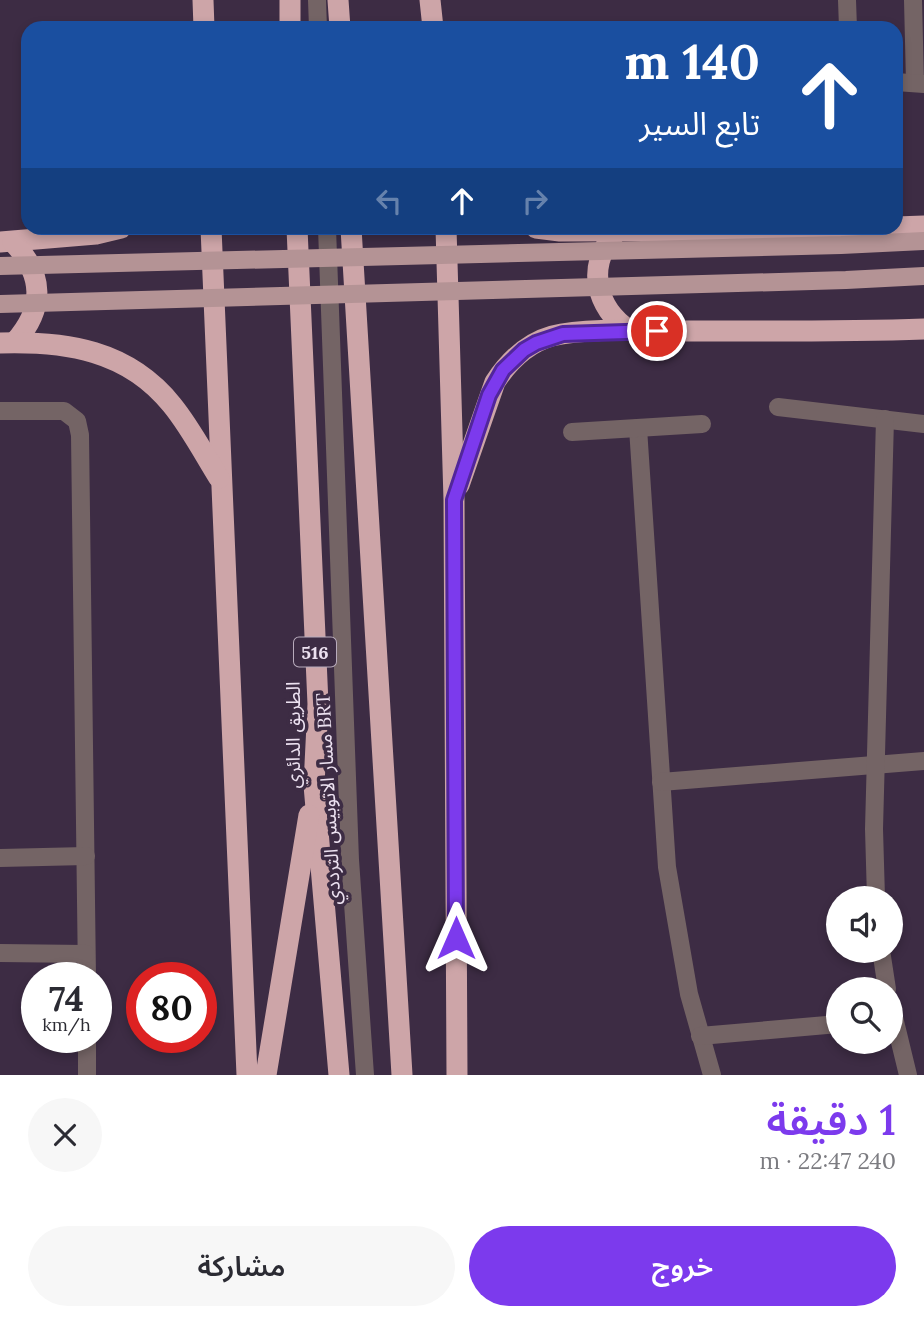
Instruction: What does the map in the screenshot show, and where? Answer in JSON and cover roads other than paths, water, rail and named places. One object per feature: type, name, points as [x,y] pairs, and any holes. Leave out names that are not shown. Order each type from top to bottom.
[{"type":"highway","points":[[203,0],[204,21]]},
{"type":"highway","points":[[290,0],[290,21]]},
{"type":"highway","points":[[338,0],[340,21]]},
{"type":"highway","points":[[430,0],[432,21]]},
{"type":"highway","points":[[903,227],[924,226]]},
{"type":"highway","points":[[7,242],[85,235]]},
{"type":"highway","points":[[211,235],[247,1075]]},
{"type":"highway","name":"الطريق الدائري","points":[[298,235],[317,704],[314,785],[339,1075]]},
{"type":"highway","points":[[351,235],[402,1075]]},
{"type":"highway","points":[[446,235],[454,500],[457,1075]]},
{"type":"highway","points":[[614,235],[602,252],[597,277],[603,302],[610,314],[629,330]]},
{"type":"highway","points":[[7,242],[26,256],[34,273],[37,292],[27,328],[8,343]]},
{"type":"highway","points":[[454,500],[489,395],[503,370],[524,350],[549,337],[629,330],[851,332],[924,329]]},
{"type":"highway","points":[[8,343],[75,346],[108,357],[138,373],[171,404],[221,480]]},
{"type":"highway","points":[[266,1075],[314,785]]},
{"type":"main road","points":[[0,266],[924,241]]},
{"type":"main road","points":[[0,304],[924,276]]},
{"type":"lane","points":[[317,0],[318,21]]},
{"type":"lane","points":[[847,0],[848,21]]},
{"type":"lane","points":[[913,0],[919,84]]},
{"type":"lane","name":"مسار الاتوبيس الترددي BRT","points":[[327,235],[350,860],[365,1075]]},
{"type":"lane","points":[[778,407],[924,424]]},
{"type":"lane","points":[[0,411],[64,411],[77,421],[80,449],[86,962]]},
{"type":"lane","points":[[876,886],[874,829],[885,419]]},
{"type":"lane","points":[[572,432],[702,424]]},
{"type":"lane","points":[[638,428],[667,867],[673,910],[700,1036],[712,1075]]},
{"type":"lane","points":[[661,782],[924,761]]},
{"type":"lane","points":[[0,858],[86,856]]},
{"type":"lane","points":[[0,953],[86,954]]},
{"type":"lane","points":[[700,1036],[826,1025]]},
{"type":"lane","points":[[87,1053],[87,1075]]},
{"type":"lane","points":[[902,1054],[908,1075]]}]
